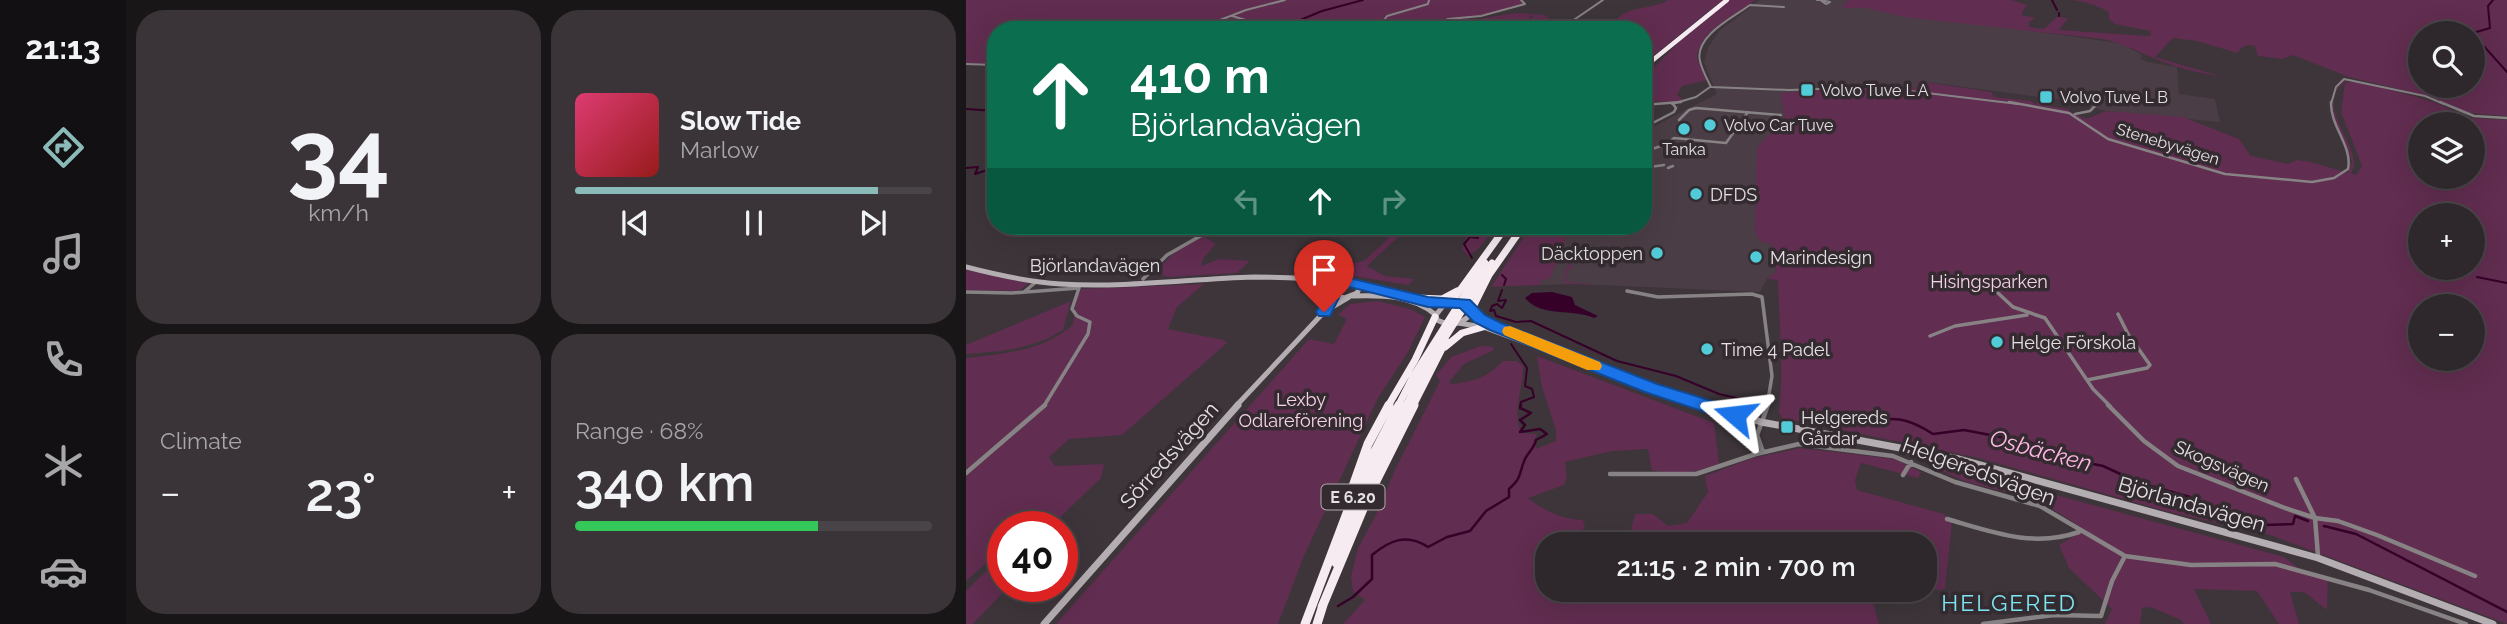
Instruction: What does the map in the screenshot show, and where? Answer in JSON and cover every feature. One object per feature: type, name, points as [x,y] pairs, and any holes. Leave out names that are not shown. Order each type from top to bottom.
[{"type":"highway","points":[[1652,61],[1727,0]]},
{"type":"highway","points":[[1652,63],[1656,58]]},
{"type":"highway","points":[[1449,304],[1500,235]]},
{"type":"highway","name":"E 6.20","points":[[1305,624],[1348,508],[1460,300],[1506,235]]},
{"type":"highway","points":[[1472,310],[1489,275],[1514,235]]},
{"type":"highway","name":"E 6.20","points":[[1317,624],[1356,507],[1418,375],[1514,235]]},
{"type":"highway","points":[[1415,298],[1447,298],[1463,286]]},
{"type":"highway","points":[[1348,508],[1355,476],[1364,454],[1426,341],[1435,316]]},
{"type":"highway","points":[[1322,607],[1368,497],[1457,323]]},
{"type":"highway","points":[[1442,351],[1456,337],[1483,327]]},
{"type":"street","points":[[1216,21],[1285,0]]},
{"type":"street","points":[[1382,21],[1387,14],[1421,7],[1428,4],[1429,0]]},
{"type":"street","points":[[1444,21],[1520,7],[1525,4],[1521,0]]},
{"type":"street","points":[[1572,21],[1602,0]]},
{"type":"street","points":[[1652,105],[1673,104],[1701,94],[1711,87],[1699,62],[1701,46],[1723,23],[1756,2],[1784,6]]},
{"type":"street","points":[[1230,15],[1250,21]]},
{"type":"street","points":[[966,64],[987,65]]},
{"type":"street","name":"Stenebyvägen","points":[[1711,87],[1798,90],[1880,87],[2009,102],[2073,114],[2108,139],[2202,169],[2260,180],[2321,181],[2340,176],[2350,164],[2332,119],[2330,106],[2333,93],[2344,79],[2425,96],[2472,115],[2507,118]]},
{"type":"street","points":[[2073,114],[2090,111],[2098,103]]},
{"type":"street","points":[[1652,123],[1674,112],[1676,108],[1673,104]]},
{"type":"street","points":[[1679,120],[1696,107],[1781,115]]},
{"type":"street","points":[[1652,149],[1667,144],[1674,138],[1726,143],[1748,112]]},
{"type":"street","points":[[1652,167],[1664,165]]},
{"type":"street","points":[[1668,168],[1673,166]]},
{"type":"street","points":[[1141,282],[1167,255],[1201,235]]},
{"type":"street","name":"Björlandavägen","points":[[966,267],[1037,281],[1141,282],[1307,278],[1350,282]]},
{"type":"street","name":"Björlandavägen","points":[[1307,278],[1338,286]]},
{"type":"street","points":[[1024,292],[1037,281]]},
{"type":"street","name":"Björlandavägen","points":[[966,294],[1141,282]]},
{"type":"street","points":[[1350,282],[1449,304],[1435,316],[1424,306],[1396,298],[1339,297],[1334,293],[1338,286],[1350,282]]},
{"type":"street","points":[[1351,296],[1359,292],[1360,285]]},
{"type":"street","name":"Skogsvägen","points":[[1980,285],[1998,293],[2007,304],[2045,318],[2087,380],[2136,433],[2175,464],[2315,518],[2338,521],[2377,535],[2475,576]]},
{"type":"street","points":[[966,473],[1053,395],[1067,364],[1083,344],[1090,325],[1090,321],[1077,316],[1072,309],[1079,288]]},
{"type":"street","points":[[1627,291],[1658,297],[1752,294],[1762,297],[1772,376],[1767,408],[1757,435],[1763,452]]},
{"type":"street","name":"Sörredsvägen","points":[[1324,312],[1334,293]]},
{"type":"street","name":"Sörredsvägen","points":[[1044,624],[1266,373],[1324,312],[1351,296]]},
{"type":"street","name":"Björlandavägen","points":[[1449,304],[1464,303],[1496,326],[1591,365]]},
{"type":"street","points":[[1457,323],[1468,318],[1472,310]]},
{"type":"street","points":[[1930,336],[1955,326],[2029,314]]},
{"type":"street","points":[[2087,380],[2150,366],[2118,314]]},
{"type":"street","name":"Björlandavägen","points":[[1435,316],[1442,323],[1483,327],[1696,403],[1761,422],[1959,459],[2318,558],[2493,624]]},
{"type":"street","name":"Helgeredsvägen","points":[[1610,474],[1696,474],[1756,454],[1799,444],[1880,454],[1911,462],[1955,482],[2040,506],[2125,556],[2191,565],[2275,564],[2378,593],[2466,624]]},
{"type":"street","points":[[1903,475],[1911,462]]},
{"type":"street","name":"Skogsvägen","points":[[2296,479],[2315,518],[2318,558]]},
{"type":"street","points":[[1947,519],[2030,542],[2050,540],[2079,531]]},
{"type":"street","points":[[1983,624],[2054,615],[2101,616],[2112,581],[2125,556]]},
{"type":"shaded area","points":[[1760,0],[1849,0],[1841,8],[1867,8],[2119,43],[2141,54],[2141,59],[2147,62],[2177,67],[2179,94],[2215,99],[2220,122],[2106,111],[2070,101],[1919,81],[1917,88],[1877,84],[1821,86],[1827,105],[1772,244],[1776,272],[1767,279],[1760,292],[1578,284],[1538,285],[1563,235],[1652,235],[1652,127],[1717,94],[1704,63],[1708,48],[1719,31]]},
{"type":"shaded area","points":[[1552,292],[1572,297],[1575,305],[1598,316],[1594,318],[1540,308],[1525,298],[1532,293]]},
{"type":"green space","points":[[966,0],[1520,0],[1524,4],[1460,21],[987,21],[987,64],[966,63]]},
{"type":"green space","points":[[1668,0],[1723,0],[1652,57],[1652,21],[1615,21],[1629,11]]},
{"type":"green space","points":[[1730,0],[1755,0],[1720,24],[1704,39],[1697,58],[1707,80],[1682,86],[1677,95],[1683,100],[1652,101],[1652,70],[1679,42]]},
{"type":"green space","points":[[1849,0],[2012,0],[2027,5],[2021,15],[2035,18],[2029,22],[2029,27],[2044,29],[2057,17],[2068,18],[2059,30],[2148,36],[2151,35],[2150,31],[2115,24],[2109,19],[2109,12],[2072,0],[2507,0],[2507,116],[2466,112],[2432,98],[2485,98],[2485,21],[2408,21],[2408,91],[2349,77],[2293,55],[2282,59],[2258,56],[2255,46],[2252,45],[2245,46],[2237,53],[2197,41],[2173,38],[2155,57],[2223,77],[2175,66],[2103,39],[1904,17],[1867,8],[1841,8]]},
{"type":"green space","points":[[1516,13],[1543,15],[1554,21],[1541,18],[1539,21],[1529,21],[1534,16],[1526,15],[1531,17],[1527,21],[1492,21],[1507,16],[1477,21]]},
{"type":"green space","name":"Hisingsparken","points":[[2348,80],[2337,90],[2334,102],[2336,114],[2352,152],[2354,163],[2351,173],[2356,175],[2362,166],[2341,112],[2345,83],[2356,81],[2351,80],[2362,81],[2359,81],[2408,95],[2408,98],[2434,102],[2456,112],[2408,112],[2408,189],[2485,189],[2485,119],[2507,120],[2507,624],[2270,535],[2169,512],[1979,458],[1782,418],[1779,412],[1781,363],[1778,280],[1767,279],[1776,272],[1772,244],[1760,241],[1755,232],[1757,148],[1785,117],[1780,93],[1821,90],[1821,86],[1877,84],[1917,88],[1918,81],[1991,92],[1994,97],[2031,101],[2036,105],[2040,97],[2043,98],[2042,105],[2068,109],[2068,102],[2069,111],[2086,119],[2106,111],[2183,117],[2239,139],[2251,156],[2288,164],[2297,160],[2311,162],[2348,173],[2352,161],[2335,119],[2333,109],[2334,98],[2337,89]]},
{"type":"green space","points":[[1389,235],[1400,235],[1367,266],[1385,276],[1414,279],[1408,285],[1341,274],[1336,270],[1364,261]]},
{"type":"green space","points":[[1467,235],[1490,235],[1468,256],[1462,249]]},
{"type":"green space","points":[[1525,235],[1567,235],[1564,243],[1554,252],[1575,249],[1568,264],[1574,266],[1569,269],[1565,281],[1602,286],[1563,283],[1570,254],[1559,253],[1550,279],[1541,280],[1540,285],[1491,287]]},
{"type":"green space","points":[[1203,236],[1216,244],[1203,259],[1201,266],[1219,259],[1250,261],[1237,273],[1168,277],[1154,273],[1176,251]]},
{"type":"green space","points":[[966,270],[1027,285],[1018,291],[966,290]]},
{"type":"green space","points":[[1204,284],[1177,307],[1168,329],[1224,340],[1227,343],[1122,435],[1069,439],[1049,457],[1055,466],[1104,464],[1101,478],[1066,511],[987,511],[987,562],[966,581],[966,358],[1022,350],[1061,334],[1073,325],[1076,300],[1081,289]]},
{"type":"green space","points":[[1071,301],[1063,330],[1051,337],[1016,348],[966,354],[966,345]]},
{"type":"green space","name":"Lexby Odlareförening","points":[[1377,301],[1410,309],[1425,317],[1408,352],[1378,398],[1303,558],[1278,624],[1056,624],[1309,339],[1334,344],[1346,321],[1346,318],[1338,315],[1350,304]]},
{"type":"green space","points":[[1481,346],[1493,347],[1494,350],[1464,364],[1449,382],[1452,384],[1486,375],[1503,361],[1517,361],[1523,366],[1518,408],[1519,425],[1521,433],[1537,434],[1534,440],[1536,449],[1556,441],[1556,430],[1542,387],[1537,356],[1714,423],[1719,464],[1686,472],[1661,472],[1652,470],[1648,449],[1612,451],[1565,462],[1567,477],[1564,485],[1528,498],[1554,514],[1583,520],[1585,527],[1580,532],[1535,532],[1535,602],[1873,602],[1879,624],[1343,624],[1365,600],[1353,591],[1351,576],[1358,548],[1440,381],[1436,375],[1451,357]]},
{"type":"green space","points":[[1800,448],[1895,459],[1921,472],[1918,478],[1861,463],[1855,480],[1857,490],[1944,514],[1952,522],[1945,589],[1937,590],[1937,532],[1630,532],[1635,514],[1653,514],[1668,526],[1687,523],[1708,492],[1705,476],[1753,458]]},
{"type":"green space","points":[[1931,461],[2284,557],[2302,571],[2328,578],[2327,610],[2304,592],[2290,592],[2299,624],[2279,624],[2257,591],[2194,589],[2211,624],[2184,624],[2181,620],[2151,607],[2142,608],[2140,624],[2105,624],[2112,609],[2069,568],[2059,545],[2083,531],[2081,527],[2040,501],[1967,482],[1930,466]]},
{"type":"green space","points":[[987,570],[987,602],[994,602],[973,624],[966,624],[966,591]]},
{"type":"waterway","points":[[1298,21],[1363,0]]},
{"type":"waterway","points":[[2052,0],[2057,10]]},
{"type":"waterway","points":[[2485,29],[2490,28],[2488,6],[2493,0]]},
{"type":"waterway","points":[[2485,47],[2507,72]]},
{"type":"waterway","points":[[966,109],[987,110]]},
{"type":"waterway","name":"Osbäcken","points":[[966,168],[978,167],[975,174],[987,170]]},
{"type":"waterway","name":"Osbäcken","points":[[1472,258],[1464,244],[1470,237],[1478,238],[1478,235]]},
{"type":"waterway","name":"Osbäcken","points":[[1502,275],[1506,279],[1504,285]]},
{"type":"waterway","points":[[2485,279],[2507,283]]},
{"type":"waterway","name":"Osbäcken","points":[[1502,290],[1498,301],[1506,300],[1502,308],[1497,304],[1492,306],[1490,311],[1494,310],[1496,316],[1516,322],[1531,321],[1617,361],[1676,376],[1719,394],[1754,402]]},
{"type":"waterway","points":[[1511,344],[1527,368],[1525,386],[1532,389],[1534,397],[1521,402],[1520,406]]},
{"type":"waterway","points":[[1338,606],[1353,597],[1372,579],[1372,555],[1385,545],[1406,539],[1428,547],[1447,537],[1470,531],[1486,511],[1509,497],[1509,489],[1518,478],[1536,440],[1547,434],[1540,429],[1520,432],[1525,425],[1520,420],[1531,413],[1520,408],[1521,405]]},
{"type":"waterway","name":"Osbäcken","points":[[1803,414],[1842,422],[1896,419],[1907,421],[1933,434],[1964,430],[2032,443],[2038,453],[2103,466],[2140,483],[2190,497],[2204,505],[2264,525],[2293,524],[2295,516],[2308,521]]},
{"type":"waterway","name":"Osbäcken","points":[[2324,526],[2356,534],[2507,612]]},
{"type":"slow traffic","points":[[1510,331],[1593,366]]},
{"type":"place","name":"Volvo Tuve L A","points":[[1807,90]]},
{"type":"place","name":"Volvo Tuve L B","points":[[2046,97]]},
{"type":"place","name":"Volvo Car Tuve","points":[[1710,125]]},
{"type":"place","name":"Tanka","points":[[1684,129]]},
{"type":"place","name":"DFDS","points":[[1696,194]]},
{"type":"place","name":"Däcktoppen","points":[[1657,253]]},
{"type":"place","name":"Marindesign","points":[[1756,257]]},
{"type":"place","name":"Helge Förskola","points":[[1997,342]]},
{"type":"place","name":"Time 4 Padel","points":[[1707,349]]},
{"type":"place","name":"Helgereds Gårdar","points":[[1787,427]]},
{"type":"district","name":"HELGERED","points":[[2009,602]]},
{"type":"route","points":[[1324,312],[1336,288],[1349,282],[1428,302],[1464,303],[1480,318],[1496,326],[1651,388],[1735,415]]}]
